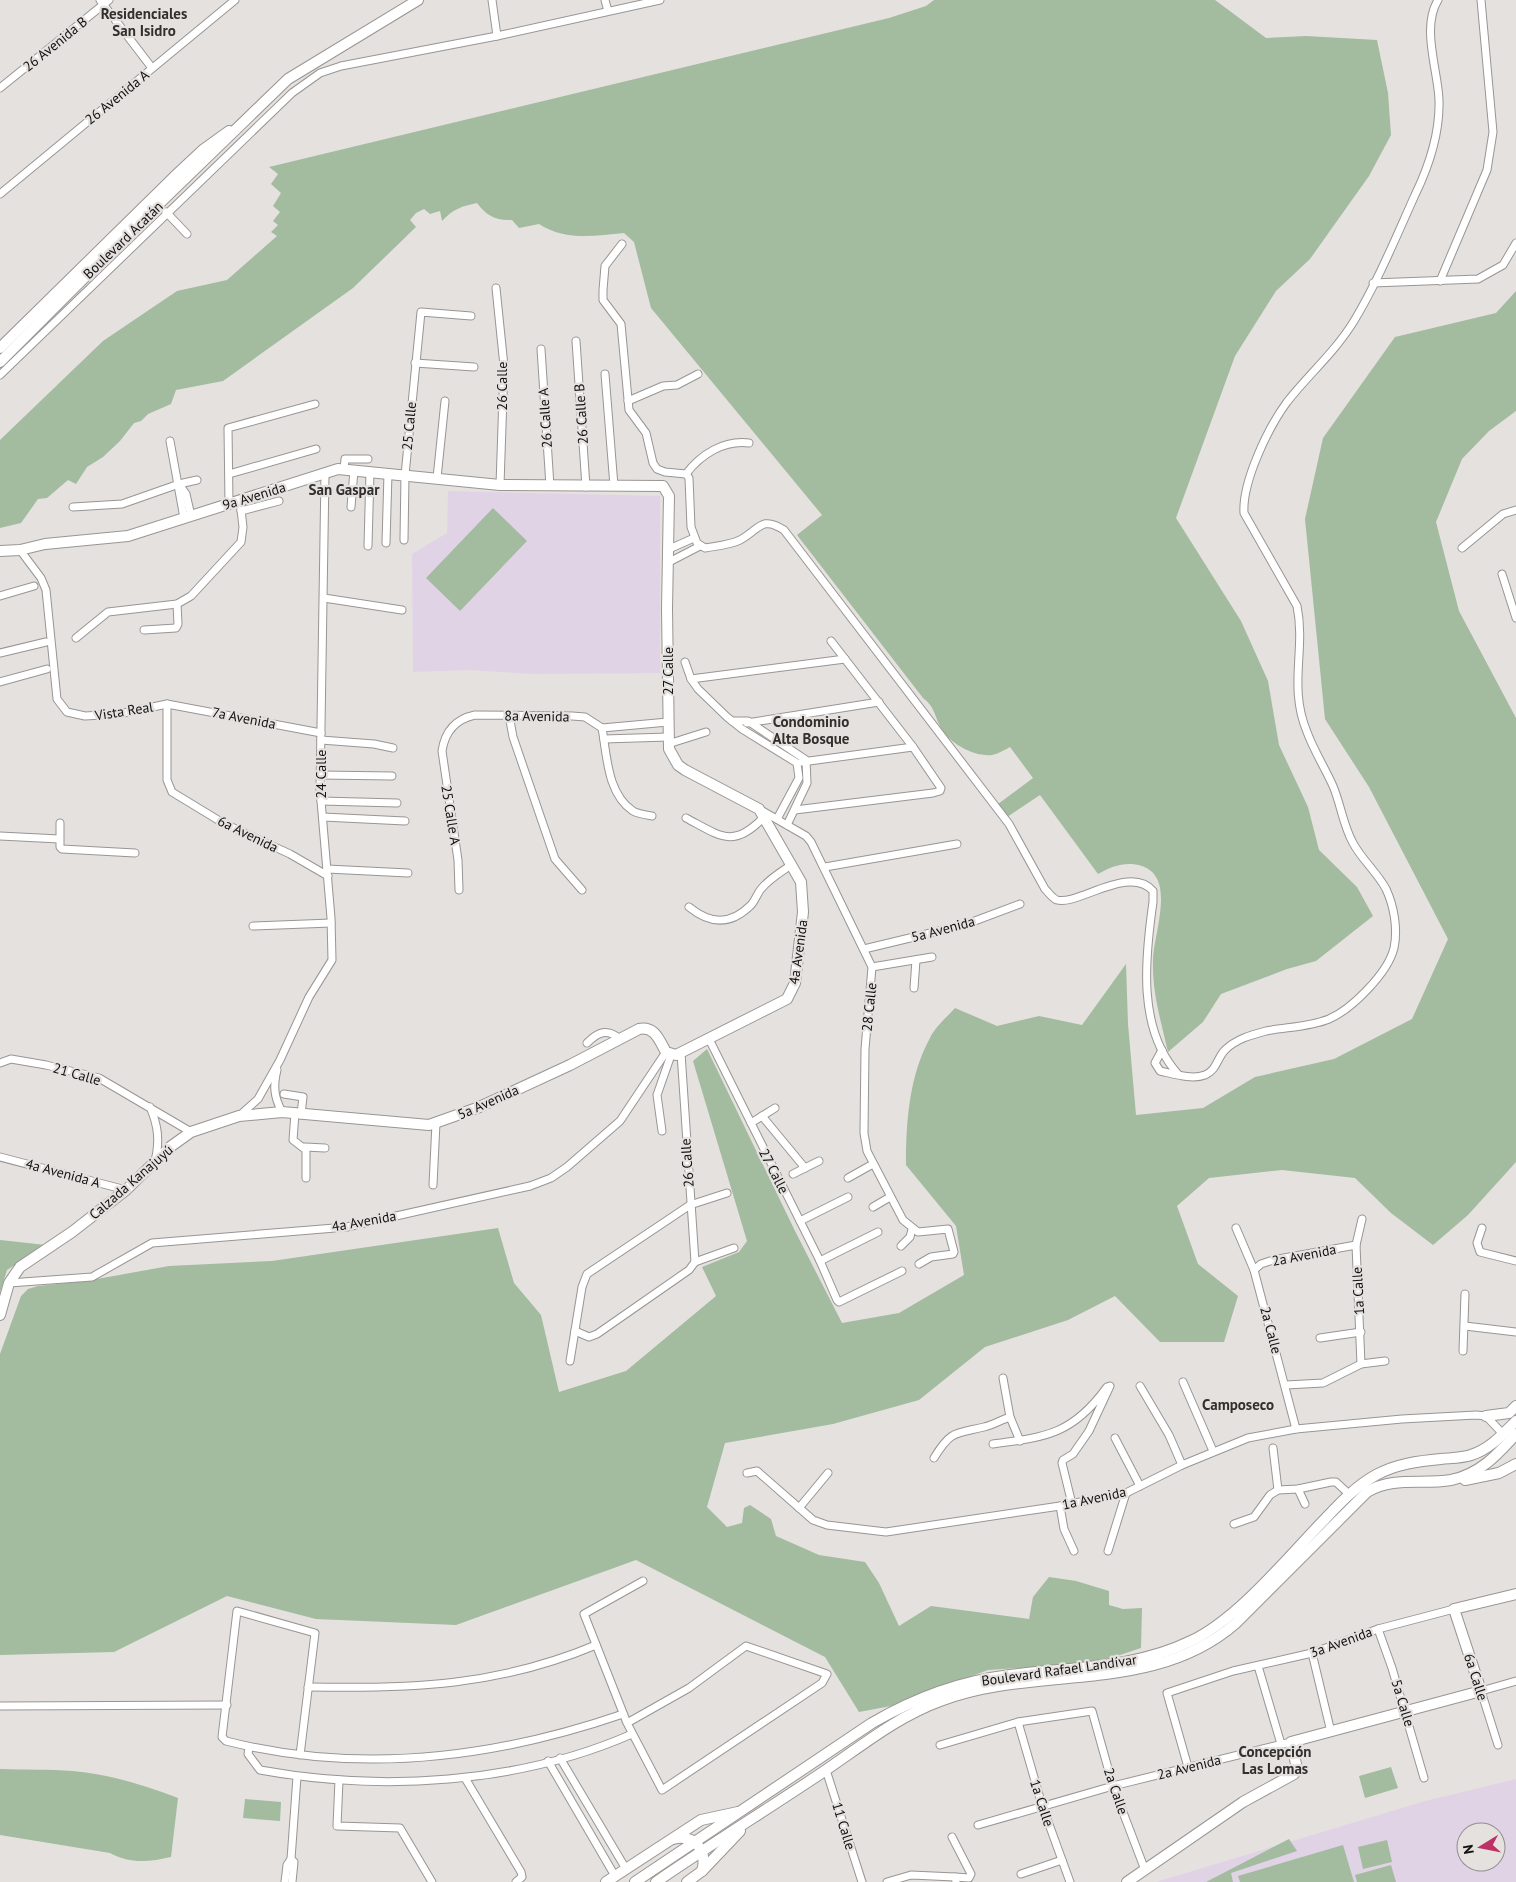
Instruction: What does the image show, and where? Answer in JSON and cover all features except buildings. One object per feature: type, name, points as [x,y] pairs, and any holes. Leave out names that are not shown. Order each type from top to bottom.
[{"type":"main road","name":"Boulevard Acatán","points":[[0,362],[3,348],[132,230],[288,79],[414,1]]},
{"type":"main road","name":"9a Avenida","points":[[0,551],[20,550],[45,544],[128,536],[188,517],[237,505],[334,470],[388,473],[500,484],[586,487],[660,486]]},
{"type":"main road","name":"27 Calle","points":[[660,486],[666,489],[669,496],[668,740],[678,765],[761,814]]},
{"type":"main road","name":"4a Avenida","points":[[673,1053],[709,1039],[787,999],[793,991],[804,898],[801,882],[761,814]]},
{"type":"main road","name":"5a Avenida","points":[[282,1112],[404,1124],[436,1123],[470,1111],[644,1028],[654,1031],[658,1039],[673,1053]]},
{"type":"main road","name":"Calzada Kanajuyú","points":[[9,1283],[20,1267],[72,1232],[126,1190],[155,1160],[191,1132],[239,1116],[282,1112]]},
{"type":"main road","points":[[0,1315],[9,1283]]},
{"type":"main road","points":[[1486,1416],[1509,1413],[1516,1406]]},
{"type":"main road","name":"Boulevard Rafael Landívar","points":[[635,1882],[872,1723],[925,1697],[986,1679],[1116,1664],[1177,1648],[1203,1636],[1240,1607],[1365,1481],[1386,1470],[1420,1461],[1473,1455],[1496,1442],[1516,1421]]},
{"type":"main road","name":"Boulevard Rafael Landívar","points":[[656,1882],[895,1723],[941,1700],[1005,1685],[1110,1675],[1186,1654],[1220,1635],[1236,1623],[1367,1492],[1374,1488],[1404,1482],[1449,1480],[1478,1470],[1495,1457],[1516,1434]]},
{"type":"main road","points":[[1449,1480],[1488,1476],[1516,1464]]},
{"type":"main road","name":"3a Avenida","points":[[1454,1609],[1516,1594]]},
{"type":"main road","name":"6a Calle","points":[[1454,1609],[1481,1691]]},
{"type":"main road","name":"2a Avenida","points":[[1286,1743],[1481,1691]]},
{"type":"main road","points":[[1127,1882],[1243,1802],[1294,1774],[1296,1768],[1286,1743]]},
{"type":"main road","points":[[610,1879],[674,1839],[684,1829],[701,1820],[716,1815],[740,1812]]},
{"type":"main road","points":[[688,1882],[702,1872],[747,1823]]},
{"type":"main road","points":[[674,1839],[686,1837],[696,1842],[704,1858],[702,1872]]},
{"type":"street","name":"26 Avenida A","points":[[0,194],[235,0]]},
{"type":"street","points":[[492,0],[497,36]]},
{"type":"street","points":[[605,0],[608,11]]},
{"type":"street","points":[[0,375],[166,212],[292,93],[320,73],[341,66],[497,36],[660,0]]},
{"type":"street","points":[[1162,1050],[1155,1059],[1160,1072],[1191,1077],[1204,1076],[1214,1070],[1224,1050],[1243,1038],[1329,1019],[1360,997],[1387,963],[1394,948],[1396,928],[1392,906],[1386,889],[1354,845],[1347,830],[1333,785],[1306,731],[1296,678],[1300,623],[1298,606],[1244,513],[1243,500],[1245,490],[1267,437],[1286,403],[1338,345],[1373,283],[1424,178],[1436,138],[1439,102],[1431,26],[1438,0]]},
{"type":"street","points":[[1440,281],[1487,170],[1491,141],[1491,108],[1481,0]]},
{"type":"street","points":[[104,2],[152,68]]},
{"type":"street","name":"26 Avenida B","points":[[0,88],[104,2]]},
{"type":"street","points":[[166,212],[187,234]]},
{"type":"street","points":[[622,244],[608,258],[605,266],[603,290],[604,300],[621,324],[628,401],[633,417],[646,433],[653,463],[657,469],[665,472],[686,474]]},
{"type":"street","points":[[1373,283],[1478,279],[1503,265],[1516,244]]},
{"type":"street","name":"26 Calle","points":[[496,288],[504,366],[500,484]]},
{"type":"street","name":"25 Calle","points":[[404,540],[405,475],[421,312],[471,316]]},
{"type":"street","name":"26 Calle B","points":[[576,341],[586,487]]},
{"type":"street","name":"26 Calle A","points":[[540,349],[550,486]]},
{"type":"street","points":[[415,363],[474,367]]},
{"type":"street","points":[[605,374],[614,486]]},
{"type":"street","points":[[628,401],[663,386],[677,385],[698,374]]},
{"type":"street","points":[[437,478],[445,402]]},
{"type":"street","points":[[76,638],[108,612],[177,604],[191,596],[207,581],[228,553],[240,542],[243,526],[229,474],[228,428],[316,404]]},
{"type":"street","points":[[170,441],[178,484],[186,494],[188,517]]},
{"type":"street","points":[[686,474],[701,457],[718,448],[736,441],[749,443]]},
{"type":"street","points":[[229,474],[316,449]]},
{"type":"street","points":[[351,507],[349,470],[345,459],[368,459]]},
{"type":"street","points":[[368,546],[370,472]]},
{"type":"street","points":[[386,543],[388,473]]},
{"type":"street","name":"24 Calle","points":[[239,1116],[258,1099],[280,1060],[309,997],[332,960],[328,872],[320,775],[325,474]]},
{"type":"street","points":[[686,474],[689,478],[694,538],[700,546],[706,548],[741,540],[764,524],[774,524],[784,530],[1009,824],[1045,889],[1052,896],[1064,900],[1104,886],[1135,882],[1149,885],[1153,890],[1153,902],[1146,986],[1162,1050],[1166,1060],[1178,1074]]},
{"type":"street","points":[[73,508],[122,504],[178,484],[197,480]]},
{"type":"street","points":[[237,505],[279,501]]},
{"type":"street","points":[[1462,548],[1503,514],[1516,510]]},
{"type":"street","points":[[668,549],[694,538]]},
{"type":"street","points":[[668,562],[700,546]]},
{"type":"street","name":"Vista Real","points":[[20,550],[26,561],[41,578],[46,590],[57,699],[67,712],[85,716],[119,714],[166,704],[167,780],[170,790]]},
{"type":"street","points":[[1502,574],[1516,618]]},
{"type":"street","points":[[0,596],[34,586]]},
{"type":"street","points":[[324,598],[402,610]]},
{"type":"street","points":[[144,630],[176,628],[178,624],[177,604]]},
{"type":"street","points":[[795,810],[940,791],[940,784],[832,641]]},
{"type":"street","points":[[0,653],[46,642]]},
{"type":"street","points":[[691,679],[845,659]]},
{"type":"street","points":[[685,662],[691,679],[698,689],[732,721],[797,763]]},
{"type":"street","points":[[0,682],[47,669]]},
{"type":"street","points":[[732,721],[748,721],[879,702]]},
{"type":"street","name":"7a Avenida","points":[[166,704],[321,736],[393,748]]},
{"type":"street","name":"8a Avenida","points":[[444,740],[461,718],[475,715],[585,717],[602,728]]},
{"type":"street","points":[[509,715],[513,737],[555,860],[582,890]]},
{"type":"street","points":[[742,729],[748,721]]},
{"type":"street","points":[[748,721],[806,760]]},
{"type":"street","points":[[652,816],[635,812],[616,789],[609,772],[602,728],[668,722]]},
{"type":"street","points":[[604,739],[668,740],[706,732]]},
{"type":"street","name":"25 Calle A","points":[[444,740],[443,763],[458,860],[459,890]]},
{"type":"street","points":[[797,763],[806,760],[913,747]]},
{"type":"street","points":[[787,824],[807,783],[806,760]]},
{"type":"street","points":[[777,819],[799,778],[797,763]]},
{"type":"street","points":[[320,775],[392,776]]},
{"type":"street","name":"6a Avenida","points":[[170,790],[223,823],[328,872]]},
{"type":"street","points":[[321,801],[397,803]]},
{"type":"street","points":[[686,818],[719,835],[730,837],[746,834],[761,814]]},
{"type":"street","name":"28 Calle","points":[[761,814],[787,824],[811,842],[872,967],[864,1049],[864,1133],[867,1150],[873,1164],[902,1220],[915,1230]]},
{"type":"street","points":[[323,817],[404,821]]},
{"type":"street","points":[[60,823],[59,839],[62,849],[135,853]]},
{"type":"street","points":[[0,836],[59,839]]},
{"type":"street","points":[[824,867],[957,844]]},
{"type":"street","points":[[689,907],[710,920],[721,921],[734,916],[752,904],[762,888],[791,865]]},
{"type":"street","points":[[328,872],[408,873]]},
{"type":"street","name":"5a Avenida","points":[[864,949],[964,925],[1020,904]]},
{"type":"street","points":[[253,926],[331,924]]},
{"type":"street","points":[[872,967],[932,957]]},
{"type":"street","points":[[914,988],[916,960]]},
{"type":"street","points":[[587,1044],[594,1036],[605,1031],[613,1033],[620,1039]]},
{"type":"street","name":"27 Calle","points":[[709,1039],[840,1302],[902,1271]]},
{"type":"street","points":[[662,1131],[657,1095],[673,1053]]},
{"type":"street","name":"26 Calle","points":[[673,1053],[695,1262]]},
{"type":"street","name":"4a Avenida","points":[[9,1283],[92,1278],[146,1246],[155,1243],[347,1227],[530,1186],[551,1178],[567,1167],[620,1121],[673,1053]]},
{"type":"street","name":"21 Calle","points":[[0,1064],[11,1059],[46,1065],[99,1078],[150,1106],[191,1132]]},
{"type":"street","name":"24 Calle","points":[[280,1060],[274,1089],[276,1102],[282,1112]]},
{"type":"street","points":[[284,1094],[301,1096],[294,1140],[305,1147],[325,1148]]},
{"type":"street","points":[[150,1106],[157,1128],[158,1146],[155,1160]]},
{"type":"street","points":[[750,1123],[775,1108]]},
{"type":"street","points":[[762,1116],[805,1168]]},
{"type":"street","points":[[433,1185],[436,1123]]},
{"type":"street","points":[[305,1147],[306,1178]]},
{"type":"street","name":"4a Avenida A","points":[[0,1156],[126,1190]]},
{"type":"street","points":[[793,1174],[819,1161]]},
{"type":"street","points":[[848,1178],[873,1164]]},
{"type":"street","points":[[570,1361],[582,1287],[587,1274],[690,1205],[727,1193]]},
{"type":"street","points":[[800,1221],[848,1197]]},
{"type":"street","points":[[873,1207],[890,1197]]},
{"type":"street","name":"1a Calle","points":[[1361,1364],[1356,1245],[1362,1219]]},
{"type":"street","points":[[1482,1228],[1477,1243],[1480,1252],[1516,1261]]},
{"type":"street","points":[[901,1246],[915,1230],[948,1229],[953,1254],[931,1257],[919,1264]]},
{"type":"street","name":"2a Calle","points":[[1237,1231],[1254,1270],[1286,1385],[1296,1429]]},
{"type":"street","points":[[820,1261],[878,1232]]},
{"type":"street","name":"2a Avenida","points":[[1254,1270],[1260,1264],[1273,1260],[1356,1245]]},
{"type":"street","points":[[575,1331],[589,1337],[597,1334],[688,1270],[695,1262],[734,1248]]},
{"type":"street","points":[[1463,1351],[1466,1294]]},
{"type":"street","points":[[1465,1326],[1516,1332]]},
{"type":"street","points":[[1320,1338],[1361,1332]]},
{"type":"street","points":[[1286,1385],[1323,1383],[1361,1364],[1385,1362]]},
{"type":"street","points":[[1002,1378],[1010,1417],[1020,1441]]},
{"type":"street","points":[[1183,1382],[1213,1451]]},
{"type":"street","points":[[992,1444],[1047,1436],[1069,1426],[1090,1409],[1107,1387],[1110,1386],[1088,1431],[1073,1454],[1062,1463],[1072,1504]]},
{"type":"street","points":[[1140,1386],[1169,1435],[1182,1465]]},
{"type":"street","points":[[1486,1416],[1503,1434]]},
{"type":"street","name":"1a Avenida","points":[[747,1473],[757,1472],[813,1520],[827,1525],[868,1529],[878,1532],[1060,1506],[1126,1494],[1182,1465],[1248,1438],[1296,1429],[1402,1419],[1486,1416]]},
{"type":"street","points":[[934,1458],[948,1439],[963,1429],[986,1426],[1010,1417]]},
{"type":"street","points":[[1115,1438],[1140,1486]]},
{"type":"street","points":[[1273,1448],[1278,1490]]},
{"type":"street","points":[[799,1508],[828,1473]]},
{"type":"street","points":[[1234,1524],[1254,1517],[1270,1496],[1278,1490],[1298,1489],[1336,1482],[1350,1495]]},
{"type":"street","points":[[1298,1489],[1305,1504]]},
{"type":"street","points":[[1108,1551],[1126,1494]]},
{"type":"street","points":[[1060,1506],[1064,1529],[1074,1551]]},
{"type":"street","points":[[627,1723],[690,1688],[746,1646],[827,1674],[822,1683],[662,1790],[632,1734],[627,1723],[623,1714],[584,1614],[643,1581]]},
{"type":"street","name":"3a Avenida","points":[[1188,1767],[1167,1693],[1233,1670],[1312,1653],[1378,1629],[1454,1609]]},
{"type":"street","points":[[300,1755],[314,1633],[237,1611],[222,1737],[226,1741],[249,1747],[300,1755],[354,1760],[407,1760],[479,1752],[552,1737],[623,1714]]},
{"type":"street","name":"5a Calle","points":[[1378,1629],[1406,1712],[1424,1778]]},
{"type":"street","points":[[308,1687],[418,1687],[470,1681],[542,1665],[596,1645]]},
{"type":"street","points":[[1312,1653],[1331,1732]]},
{"type":"street","points":[[1258,1666],[1286,1743]]},
{"type":"street","name":"2a Avenida","points":[[1481,1691],[1516,1681]]},
{"type":"street","name":"6a Calle","points":[[1481,1691],[1498,1745]]},
{"type":"street","points":[[0,1706],[227,1705]]},
{"type":"street","name":"2a Calle","points":[[1018,1722],[1092,1711],[1113,1786],[1145,1870]]},
{"type":"street","points":[[940,1745],[1018,1722]]},
{"type":"street","name":"1a Calle","points":[[1018,1722],[1042,1805],[1070,1882]]},
{"type":"street","points":[[249,1747],[248,1754],[260,1770],[297,1777],[407,1781],[465,1778],[502,1772],[608,1744],[632,1734]]},
{"type":"street","name":"2a Avenida","points":[[978,1825],[1113,1786],[1286,1743]]},
{"type":"street","points":[[560,1758],[626,1870]]},
{"type":"street","points":[[548,1761],[597,1845],[610,1879]]},
{"type":"street","name":"11 Calle","points":[[826,1770],[862,1882]]},
{"type":"street","points":[[285,1882],[287,1865],[291,1859],[297,1777]]},
{"type":"street","points":[[465,1778],[521,1872],[522,1877],[516,1882]]},
{"type":"street","points":[[339,1780],[337,1826],[400,1828],[432,1882]]},
{"type":"street","points":[[579,1814],[588,1807]]},
{"type":"street","points":[[887,1882],[911,1875],[956,1880],[969,1878],[971,1874],[952,1837]]},
{"type":"street","points":[[597,1845],[607,1838]]},
{"type":"street","points":[[291,1859],[294,1862],[292,1882]]},
{"type":"street","points":[[1021,1874],[1062,1860]]},
{"type":"shaded area","points":[[448,491],[660,496],[660,673],[533,674],[469,670],[413,672],[412,554],[447,533]]},
{"type":"shaded area","points":[[1516,1779],[1516,1882],[1156,1882],[1425,1801]]},
{"type":"green space","points":[[934,0],[1215,0],[1266,38],[1306,36],[1377,40],[1388,93],[1391,135],[1369,176],[1310,259],[1276,291],[1235,356],[1176,518],[1241,621],[1268,681],[1279,745],[1308,807],[1319,850],[1357,887],[1373,916],[1316,961],[1287,969],[1221,994],[1203,1022],[1168,1052],[1153,972],[1161,894],[1153,872],[1142,866],[1125,864],[1098,874],[1040,795],[1007,817],[998,804],[1033,778],[1010,747],[992,755],[978,754],[956,744],[945,734],[930,705],[797,535],[822,515],[651,308],[634,242],[624,233],[580,236],[559,233],[539,224],[519,228],[512,220],[501,220],[492,217],[477,203],[458,209],[442,221],[440,211],[430,214],[424,209],[416,213],[410,220],[416,227],[353,288],[223,381],[176,390],[171,404],[148,414],[141,421],[134,423],[120,441],[103,457],[87,467],[76,484],[68,480],[47,498],[38,499],[21,523],[0,528],[0,440],[103,341],[177,291],[227,280],[277,236],[271,232],[278,225],[273,221],[280,212],[273,206],[281,193],[271,184],[278,174],[269,167],[889,18],[926,6]]},
{"type":"green space","points":[[1516,291],[1516,411],[1489,431],[1462,459],[1436,522],[1459,611],[1516,718],[1516,1162],[1468,1215],[1433,1245],[1391,1213],[1355,1178],[1282,1170],[1209,1178],[1177,1206],[1198,1264],[1238,1296],[1224,1342],[1160,1342],[1115,1296],[1068,1320],[985,1347],[919,1400],[833,1424],[725,1443],[707,1507],[727,1527],[742,1523],[744,1508],[750,1505],[771,1519],[776,1536],[819,1555],[865,1562],[879,1583],[899,1626],[931,1606],[1029,1619],[1033,1597],[1049,1577],[1076,1581],[1109,1591],[1109,1605],[1123,1609],[1142,1608],[1141,1648],[1111,1658],[1065,1665],[988,1670],[891,1706],[859,1712],[825,1657],[636,1560],[456,1625],[316,1619],[227,1596],[114,1652],[0,1655],[0,1354],[21,1296],[28,1289],[169,1266],[272,1261],[498,1228],[514,1283],[541,1315],[559,1392],[626,1371],[716,1296],[702,1267],[739,1252],[747,1241],[693,1061],[707,1049],[842,1323],[899,1313],[964,1275],[956,1226],[906,1165],[908,1116],[917,1068],[932,1034],[955,1008],[997,1026],[1039,1016],[1082,1025],[1126,964],[1128,1024],[1136,1115],[1203,1108],[1255,1077],[1334,1059],[1412,1019],[1448,939],[1369,787],[1325,719],[1305,519],[1323,438],[1395,337],[1496,313]]},
{"type":"green space","points":[[493,508],[527,541],[460,611],[426,578]]},
{"type":"green space","points":[[0,1240],[46,1245],[7,1270],[0,1292]]},
{"type":"green space","points":[[1391,1767],[1398,1788],[1365,1798],[1359,1776]]},
{"type":"green space","points":[[0,1769],[86,1772],[113,1777],[178,1798],[171,1857],[147,1861],[132,1860],[117,1857],[110,1853],[0,1835]]},
{"type":"green space","points":[[245,1799],[281,1802],[280,1821],[243,1818]]},
{"type":"green space","points":[[1289,1839],[1297,1851],[1231,1873],[1233,1882],[1206,1882]]},
{"type":"green space","points":[[1387,1840],[1392,1862],[1363,1869],[1358,1847]]},
{"type":"green space","points":[[1343,1845],[1354,1882],[1240,1882],[1238,1876]]},
{"type":"green space","points":[[1391,1865],[1396,1882],[1357,1882],[1355,1875]]},
{"type":"district","name":"Residenciales San Isidro","points":[[144,22]]},
{"type":"district","name":"San Gaspar","points":[[344,490]]},
{"type":"district","name":"Condominio Alta Bosque","points":[[811,730]]},
{"type":"district","name":"Camposeco","points":[[1238,1405]]},
{"type":"district","name":"Concepción Las Lomas","points":[[1275,1760]]}]
